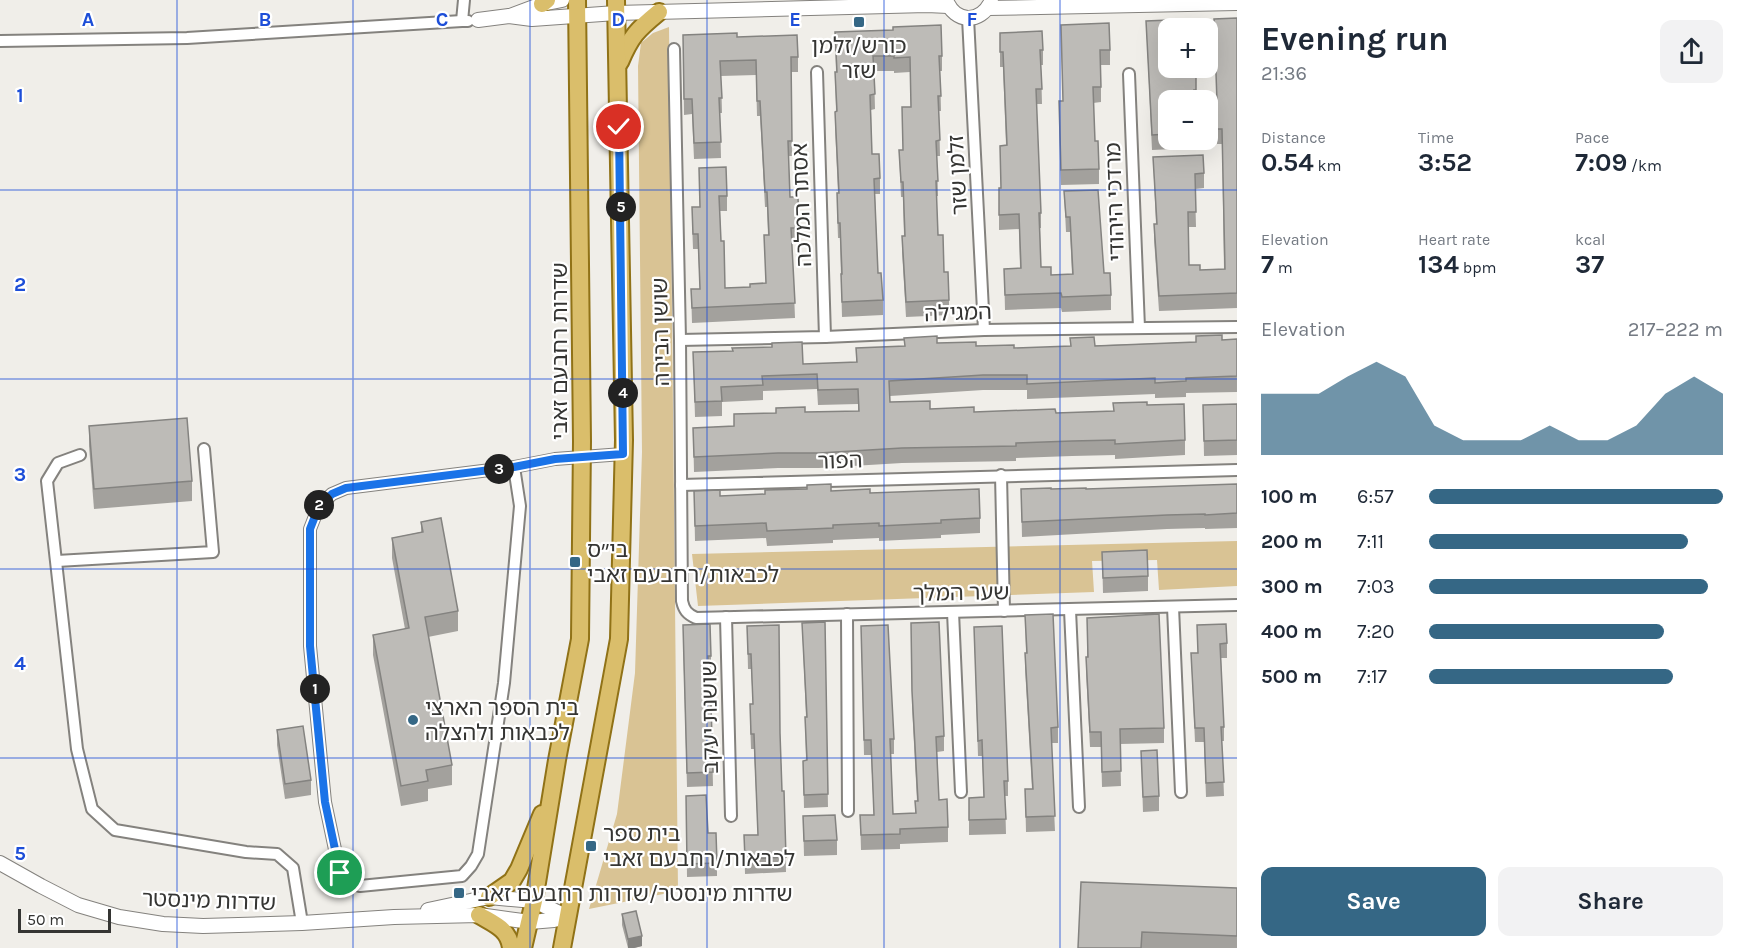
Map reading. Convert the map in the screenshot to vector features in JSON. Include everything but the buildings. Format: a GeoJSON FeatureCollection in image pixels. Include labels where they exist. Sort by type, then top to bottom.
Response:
{"type":"FeatureCollection","features":[{"type":"Feature","properties":{"kind":"main road"},"geometry":{"type":"LineString","coordinates":[[562,948],[619,639],[623,454],[616,7]]}},
{"type":"Feature","properties":{"kind":"main road","name":"שדרות רחבעם זאבי"},"geometry":{"type":"LineString","coordinates":[[523,948],[534,901],[580,639],[582,458],[578,8]]}},
{"type":"Feature","properties":{"kind":"main road"},"geometry":{"type":"LineString","coordinates":[[617,68],[629,41],[659,12]]}},
{"type":"Feature","properties":{"kind":"main road"},"geometry":{"type":"LineString","coordinates":[[489,897],[512,881],[554,786]]}},
{"type":"Feature","properties":{"kind":"main road"},"geometry":{"type":"LineString","coordinates":[[479,915],[506,931],[512,948]]}},
{"type":"Feature","properties":{"kind":"street"},"geometry":{"type":"LineString","coordinates":[[462,21],[464,0]]}},
{"type":"Feature","properties":{"kind":"street"},"geometry":{"type":"LineString","coordinates":[[0,41],[187,38],[478,20],[509,16],[544,2],[562,0]]}},
{"type":"Feature","properties":{"kind":"street"},"geometry":{"type":"LineString","coordinates":[[509,16],[532,19],[578,8],[616,7],[659,12],[947,3],[957,15],[968,18],[979,16],[990,4],[1237,3]]}},
{"type":"Feature","properties":{"kind":"street","name":"זלמן שזר"},"geometry":{"type":"LineString","coordinates":[[968,18],[984,330]]}},
{"type":"Feature","properties":{"kind":"street","name":"שושן הבירה"},"geometry":{"type":"LineString","coordinates":[[674,49],[682,601],[687,614]]}},
{"type":"Feature","properties":{"kind":"street","name":"אסתר המלכה"},"geometry":{"type":"LineString","coordinates":[[817,72],[825,337]]}},
{"type":"Feature","properties":{"kind":"street","name":"מרדכי היהודי"},"geometry":{"type":"LineString","coordinates":[[1129,74],[1139,328]]}},
{"type":"Feature","properties":{"kind":"street","name":"המגילה"},"geometry":{"type":"LineString","coordinates":[[680,340],[984,330],[1237,327]]}},
{"type":"Feature","properties":{"kind":"street"},"geometry":{"type":"LineString","coordinates":[[57,561],[213,552],[204,449]]}},
{"type":"Feature","properties":{"kind":"street"},"geometry":{"type":"LineString","coordinates":[[514,467],[520,506],[504,683],[478,854],[471,867],[462,876],[360,886],[350,883],[340,873],[325,802],[310,646],[310,529],[319,506],[332,494],[346,488],[514,467],[555,459],[623,454]]}},
{"type":"Feature","properties":{"kind":"street"},"geometry":{"type":"LineString","coordinates":[[80,455],[58,463],[47,480],[77,749],[92,809],[115,830],[246,852],[277,854],[293,868],[302,923]]}},
{"type":"Feature","properties":{"kind":"street","name":"הפור"},"geometry":{"type":"LineString","coordinates":[[681,484],[1237,470]]}},
{"type":"Feature","properties":{"kind":"street"},"geometry":{"type":"LineString","coordinates":[[1001,475],[1004,611]]}},
{"type":"Feature","properties":{"kind":"street","name":"שער המלך"},"geometry":{"type":"LineString","coordinates":[[687,614],[696,618],[1237,605]]}},
{"type":"Feature","properties":{"kind":"street"},"geometry":{"type":"LineString","coordinates":[[1173,607],[1181,792]]}},
{"type":"Feature","properties":{"kind":"street"},"geometry":{"type":"LineString","coordinates":[[1070,610],[1079,807]]}},
{"type":"Feature","properties":{"kind":"street"},"geometry":{"type":"LineString","coordinates":[[953,612],[961,792]]}},
{"type":"Feature","properties":{"kind":"street"},"geometry":{"type":"LineString","coordinates":[[847,614],[848,811]]}},
{"type":"Feature","properties":{"kind":"street","name":"שושנת יעקב"},"geometry":{"type":"LineString","coordinates":[[726,617],[731,816]]}},
{"type":"Feature","properties":{"kind":"street","name":"שדרות מינסטר"},"geometry":{"type":"LineString","coordinates":[[0,863],[78,905],[119,917],[163,924],[203,926],[479,915],[530,922],[568,917]]}},
{"type":"Feature","properties":{"kind":"street","name":"שדרות מינסטר"},"geometry":{"type":"LineString","coordinates":[[394,917],[489,897],[534,901],[568,917]]}},
{"type":"Feature","properties":{"kind":"shaded area"},"geometry":{"type":"Polygon","coordinates":[[[669,27],[678,891],[589,909],[617,814],[635,673],[642,452],[638,66],[641,43],[653,33],[669,27]]]}},
{"type":"Feature","properties":{"kind":"shaded area"},"geometry":{"type":"Polygon","coordinates":[[[1237,541],[1237,586],[1159,590],[1157,560],[1092,561],[1094,592],[698,606],[692,554],[1237,541]]]}},
{"type":"Feature","properties":{"kind":"place","name":"כורש/זלמן שזר"},"geometry":{"type":"Point","coordinates":[859,22]}},
{"type":"Feature","properties":{"kind":"place","name":"בי״ס לכבאות/רחבעם זאבי"},"geometry":{"type":"Point","coordinates":[575,562]}},
{"type":"Feature","properties":{"kind":"place","name":"בית הספר הארצי לכבאות ולהצלה"},"geometry":{"type":"Point","coordinates":[413,720]}},
{"type":"Feature","properties":{"kind":"place","name":"בית ספר לכבאות/רחבעם זאבי"},"geometry":{"type":"Point","coordinates":[591,846]}},
{"type":"Feature","properties":{"kind":"place","name":"שדרות מינסטר/שדרות רחבעם זאבי"},"geometry":{"type":"Point","coordinates":[459,893]}},
{"type":"Feature","properties":{"kind":"route"},"geometry":{"type":"LineString","coordinates":[[340,873],[325,802],[310,646],[310,529],[319,506],[332,494],[346,488],[514,467],[555,459],[623,454],[619,127]]}}]}
